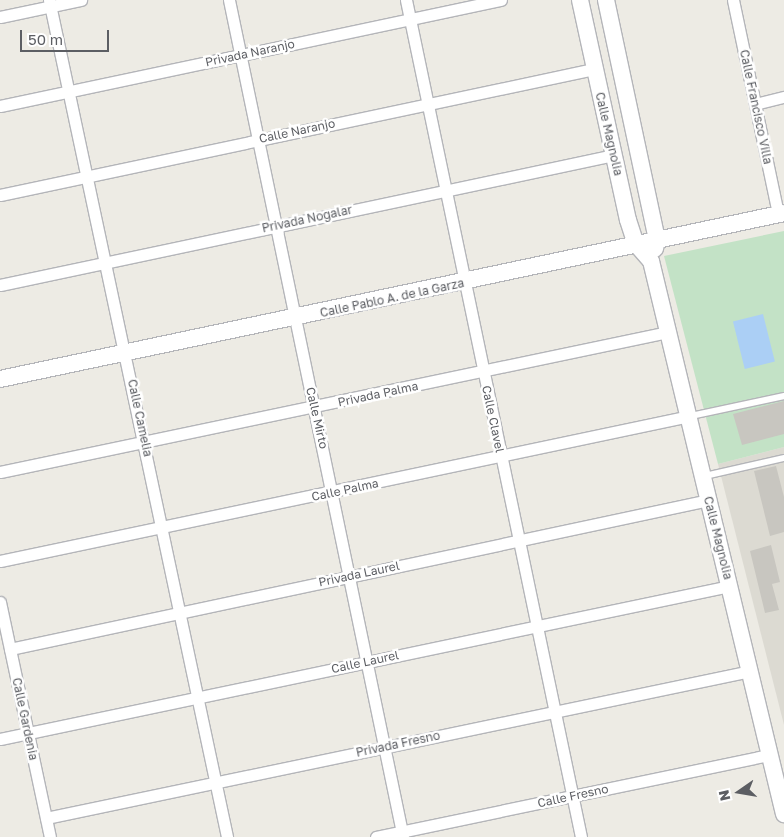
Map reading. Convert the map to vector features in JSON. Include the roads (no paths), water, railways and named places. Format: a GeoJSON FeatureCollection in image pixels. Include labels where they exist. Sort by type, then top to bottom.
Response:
{"type":"FeatureCollection","features":[{"type":"Feature","properties":{"kind":"street"},"geometry":{"type":"LineString","coordinates":[[0,17],[50,3],[81,0]]}},
{"type":"Feature","properties":{"kind":"street","name":"Calle Mirto"},"geometry":{"type":"LineString","coordinates":[[229,0],[275,226],[334,492],[403,834]]}},
{"type":"Feature","properties":{"kind":"street","name":"Calle Clavel"},"geometry":{"type":"LineString","coordinates":[[406,0],[581,837]]}},
{"type":"Feature","properties":{"kind":"street","name":"Privada Naranjo"},"geometry":{"type":"LineString","coordinates":[[0,106],[501,0]]}},
{"type":"Feature","properties":{"kind":"street","name":"Calle Magnolia"},"geometry":{"type":"LineString","coordinates":[[580,0],[594,69],[636,244],[651,262],[783,806]]}},
{"type":"Feature","properties":{"kind":"street","name":"Calle Magnolia"},"geometry":{"type":"LineString","coordinates":[[606,0],[657,240],[651,262]]}},
{"type":"Feature","properties":{"kind":"street","name":"Calle Francisco Villa"},"geometry":{"type":"LineString","coordinates":[[733,0],[781,213]]}},
{"type":"Feature","properties":{"kind":"street","name":"Calle Camelia"},"geometry":{"type":"LineString","coordinates":[[50,3],[126,352],[227,837]]}},
{"type":"Feature","properties":{"kind":"street","name":"Calle Naranjo"},"geometry":{"type":"LineString","coordinates":[[0,195],[594,69]]}},
{"type":"Feature","properties":{"kind":"street"},"geometry":{"type":"LineString","coordinates":[[755,104],[784,97]]}},
{"type":"Feature","properties":{"kind":"street","name":"Privada Nogalar"},"geometry":{"type":"LineString","coordinates":[[0,284],[614,155]]}},
{"type":"Feature","properties":{"kind":"street","name":"Calle Pablo A. de la Garza"},"geometry":{"type":"LineString","coordinates":[[0,378],[466,282],[781,213]]}},
{"type":"Feature","properties":{"kind":"street","name":"Privada Palma"},"geometry":{"type":"LineString","coordinates":[[0,472],[668,332]]}},
{"type":"Feature","properties":{"kind":"street","name":"Calle Palma"},"geometry":{"type":"LineString","coordinates":[[0,561],[501,458],[688,416]]}},
{"type":"Feature","properties":{"kind":"street","name":"Privada Laurel"},"geometry":{"type":"LineString","coordinates":[[10,649],[709,500]]}},
{"type":"Feature","properties":{"kind":"street","name":"Calle Laurel"},"geometry":{"type":"LineString","coordinates":[[0,739],[729,586]]}},
{"type":"Feature","properties":{"kind":"street","name":"Calle Gardenia"},"geometry":{"type":"LineString","coordinates":[[0,602],[50,837]]}},
{"type":"Feature","properties":{"kind":"street","name":"Privada Fresno"},"geometry":{"type":"LineString","coordinates":[[46,818],[750,671]]}},
{"type":"Feature","properties":{"kind":"street","name":"Calle Fresno"},"geometry":{"type":"LineString","coordinates":[[376,837],[403,834],[572,796],[770,756]]}},
{"type":"Feature","properties":{"kind":"lane"},"geometry":{"type":"LineString","coordinates":[[688,416],[784,396]]}},
{"type":"Feature","properties":{"kind":"lane"},"geometry":{"type":"LineString","coordinates":[[703,477],[784,458]]}},
{"type":"Feature","properties":{"kind":"water"},"geometry":{"type":"Polygon","coordinates":[[[763,314],[775,362],[745,369],[733,321],[763,314]]]}}]}
